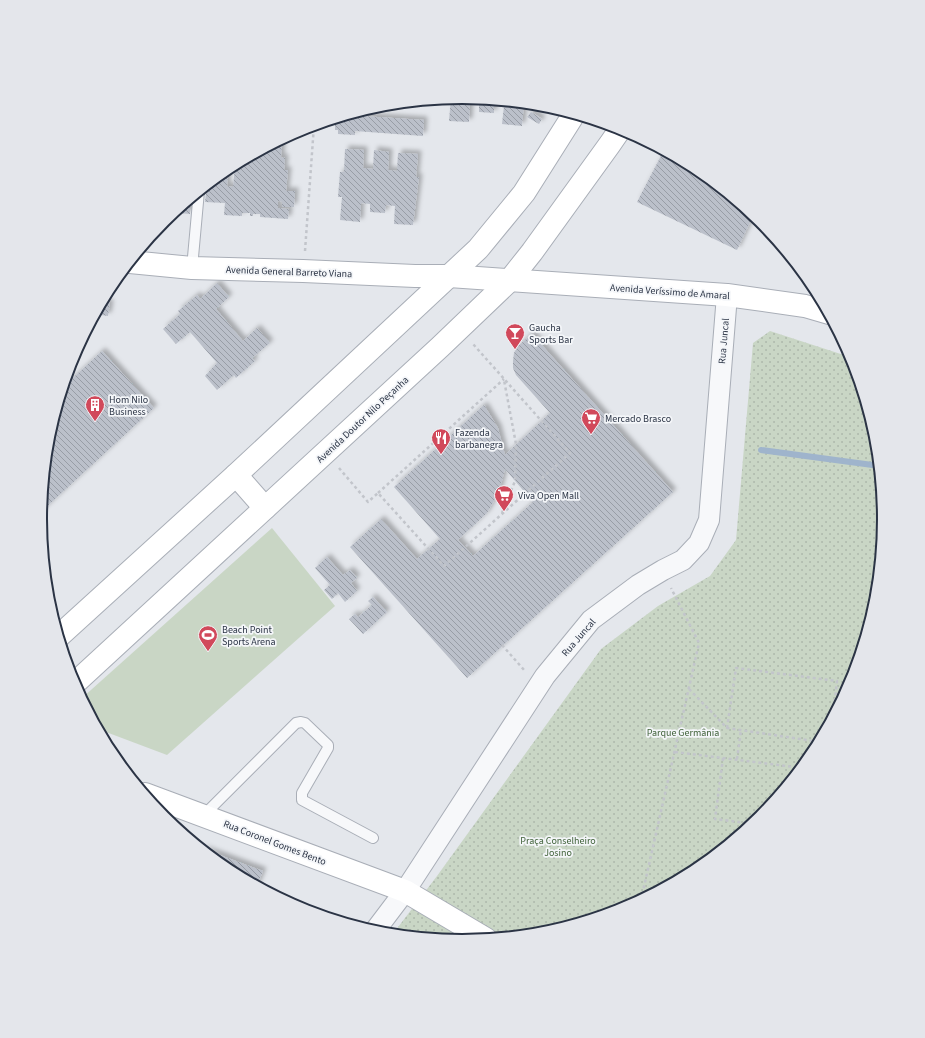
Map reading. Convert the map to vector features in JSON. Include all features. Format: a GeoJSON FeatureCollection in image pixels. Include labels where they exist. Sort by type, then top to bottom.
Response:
{"type":"FeatureCollection","features":[{"type":"Feature","properties":{"kind":"main road"},"geometry":{"type":"LineString","coordinates":[[63,633],[236,475],[478,249],[524,193],[571,118]]}},
{"type":"Feature","properties":{"kind":"main road","name":"Avenida Doutor Nilo Peçanha"},"geometry":{"type":"LineString","coordinates":[[79,679],[460,329],[509,280],[532,252],[617,133]]}},
{"type":"Feature","properties":{"kind":"main road","name":"Avenida General Barreto Viana"},"geometry":{"type":"LineString","coordinates":[[136,263],[192,268],[449,276],[509,280]]}},
{"type":"Feature","properties":{"kind":"main road","name":"Avenida Veríssimo de Amaral"},"geometry":{"type":"LineString","coordinates":[[509,280],[727,295],[805,306],[822,311]]}},
{"type":"Feature","properties":{"kind":"main road"},"geometry":{"type":"LineString","coordinates":[[236,475],[265,508]]}},
{"type":"Feature","properties":{"kind":"main road","name":"Rua Coronel Gomes Bento"},"geometry":{"type":"LineString","coordinates":[[154,798],[405,891],[478,934]]}},
{"type":"Feature","properties":{"kind":"street","name":"Rua Juncal"},"geometry":{"type":"LineString","coordinates":[[378,926],[405,891],[545,676],[591,620],[638,585],[683,560],[699,543],[709,520],[727,295]]}},
{"type":"Feature","properties":{"kind":"lane"},"geometry":{"type":"LineString","coordinates":[[192,268],[198,199]]}},
{"type":"Feature","properties":{"kind":"lane"},"geometry":{"type":"LineString","coordinates":[[203,816],[296,724],[300,722],[305,723],[328,745],[328,748],[302,793],[302,800],[373,838]]}},
{"type":"Feature","properties":{"kind":"path"},"geometry":{"type":"LineString","coordinates":[[304,271],[314,131]]}},
{"type":"Feature","properties":{"kind":"path"},"geometry":{"type":"LineString","coordinates":[[378,492],[444,566],[570,453],[460,329]]}},
{"type":"Feature","properties":{"kind":"path"},"geometry":{"type":"LineString","coordinates":[[325,453],[368,502],[504,379]]}},
{"type":"Feature","properties":{"kind":"path"},"geometry":{"type":"LineString","coordinates":[[502,515],[515,481],[516,444],[504,379]]}},
{"type":"Feature","properties":{"kind":"path"},"geometry":{"type":"LineString","coordinates":[[642,894],[699,643],[673,592]]}},
{"type":"Feature","properties":{"kind":"path"},"geometry":{"type":"LineString","coordinates":[[502,645],[539,686]]}},
{"type":"Feature","properties":{"kind":"path"},"geometry":{"type":"LineString","coordinates":[[727,728],[736,668],[837,681],[835,704]]}},
{"type":"Feature","properties":{"kind":"path"},"geometry":{"type":"LineString","coordinates":[[689,689],[727,728],[814,741]]}},
{"type":"Feature","properties":{"kind":"path"},"geometry":{"type":"LineString","coordinates":[[736,759],[741,730]]}},
{"type":"Feature","properties":{"kind":"path"},"geometry":{"type":"LineString","coordinates":[[675,752],[796,767]]}},
{"type":"Feature","properties":{"kind":"path"},"geometry":{"type":"LineString","coordinates":[[723,758],[715,819],[745,823]]}},
{"type":"Feature","properties":{"kind":"green space","name":"Parque Germânia"},"geometry":{"type":"Polygon","coordinates":[[[770,331],[844,355],[856,385],[870,438],[877,492],[878,519],[877,546],[870,600],[856,653],[835,703],[822,727],[792,772],[756,813],[715,849],[670,879],[646,892],[622,903],[596,912],[544,927],[490,934],[435,934],[396,929],[437,876],[601,649],[658,606],[710,576],[736,540],[753,343],[770,331]]]}},
{"type":"Feature","properties":{"kind":"green space","name":"Beach Point Sports Arena"},"geometry":{"type":"Polygon","coordinates":[[[272,528],[335,606],[167,755],[106,732],[86,694],[272,528]]]}},
{"type":"Feature","properties":{"kind":"building"},"geometry":{"type":"Polygon","coordinates":[[[450,104],[470,104],[469,122],[449,121],[450,104]]]}},
{"type":"Feature","properties":{"kind":"building"},"geometry":{"type":"Polygon","coordinates":[[[470,104],[490,104],[524,108],[522,126],[502,124],[504,106],[494,106],[494,113],[479,112],[479,105],[470,104]]]}},
{"type":"Feature","properties":{"kind":"building"},"geometry":{"type":"Polygon","coordinates":[[[531,112],[542,119],[539,124],[527,117],[531,112]]]}},
{"type":"Feature","properties":{"kind":"building"},"geometry":{"type":"Polygon","coordinates":[[[362,116],[424,120],[423,136],[355,131],[355,135],[338,134],[338,130],[335,130],[335,124],[362,116]]]}},
{"type":"Feature","properties":{"kind":"building"},"geometry":{"type":"Polygon","coordinates":[[[282,145],[281,157],[285,158],[284,170],[288,170],[286,191],[295,191],[294,207],[282,207],[282,202],[278,201],[278,208],[289,209],[288,219],[260,217],[260,214],[253,214],[253,216],[250,216],[250,213],[242,213],[242,216],[224,215],[225,203],[205,202],[206,192],[227,177],[227,186],[233,187],[234,172],[282,145]]]}},
{"type":"Feature","properties":{"kind":"building"},"geometry":{"type":"Polygon","coordinates":[[[345,149],[364,150],[363,168],[373,169],[374,150],[389,152],[388,170],[397,171],[398,153],[418,154],[416,177],[419,177],[413,225],[394,224],[395,206],[386,205],[385,213],[370,212],[370,204],[361,203],[360,222],[340,220],[342,197],[338,197],[340,172],[344,172],[345,149]]]}},
{"type":"Feature","properties":{"kind":"building"},"geometry":{"type":"Polygon","coordinates":[[[662,154],[715,189],[751,220],[737,250],[637,202],[662,154]]]}},
{"type":"Feature","properties":{"kind":"building"},"geometry":{"type":"Polygon","coordinates":[[[190,206],[190,214],[182,213],[190,206]]]}},
{"type":"Feature","properties":{"kind":"building"},"geometry":{"type":"Polygon","coordinates":[[[217,283],[229,297],[216,309],[243,341],[257,328],[270,343],[252,358],[255,361],[236,378],[234,375],[217,390],[205,376],[217,363],[190,332],[176,344],[163,329],[180,314],[178,311],[197,295],[200,299],[217,283]]]}},
{"type":"Feature","properties":{"kind":"building"},"geometry":{"type":"Polygon","coordinates":[[[108,303],[110,303],[108,316],[101,315],[108,303]]]}},
{"type":"Feature","properties":{"kind":"building","name":"Viva Open Mall"},"geometry":{"type":"Polygon","coordinates":[[[532,334],[673,492],[467,678],[350,547],[381,519],[417,559],[440,539],[394,487],[484,405],[498,428],[505,455],[550,413],[516,375],[513,368],[513,361],[514,353],[518,346],[532,334]],[[505,469],[499,492],[487,513],[458,540],[473,556],[533,502],[505,469]]]}},
{"type":"Feature","properties":{"kind":"building","name":"Hom Nilo Business"},"geometry":{"type":"Polygon","coordinates":[[[102,351],[154,408],[47,506],[55,438],[61,411],[71,379],[102,351]]]}},
{"type":"Feature","properties":{"kind":"building"},"geometry":{"type":"Polygon","coordinates":[[[327,557],[343,575],[350,570],[357,578],[351,583],[357,591],[345,602],[338,593],[332,599],[324,590],[330,585],[315,568],[327,557]]]}},
{"type":"Feature","properties":{"kind":"building"},"geometry":{"type":"Polygon","coordinates":[[[373,597],[387,612],[363,634],[349,619],[355,614],[358,617],[372,605],[368,601],[373,597]]]}},
{"type":"Feature","properties":{"kind":"building"},"geometry":{"type":"Polygon","coordinates":[[[218,854],[263,871],[259,881],[218,854]]]}},
{"type":"Feature","properties":{"kind":"waterway"},"geometry":{"type":"LineString","coordinates":[[761,450],[874,465]]}},
{"type":"Feature","properties":{"kind":"place","name":"Gaucha Sports Bar"},"geometry":{"type":"Point","coordinates":[515,350]}},
{"type":"Feature","properties":{"kind":"place","name":"Hom Nilo Business"},"geometry":{"type":"Point","coordinates":[95,422]}},
{"type":"Feature","properties":{"kind":"place","name":"Mercado Brasco"},"geometry":{"type":"Point","coordinates":[591,435]}},
{"type":"Feature","properties":{"kind":"place","name":"Fazenda barbanegra"},"geometry":{"type":"Point","coordinates":[441,455]}},
{"type":"Feature","properties":{"kind":"place","name":"Viva Open Mall"},"geometry":{"type":"Point","coordinates":[504,512]}},
{"type":"Feature","properties":{"kind":"place","name":"Beach Point Sports Arena"},"geometry":{"type":"Point","coordinates":[208,652]}},
{"type":"Feature","properties":{"kind":"park label","name":"Praça Conselheiro Josino"},"geometry":{"type":"Point","coordinates":[558,846]}}]}
